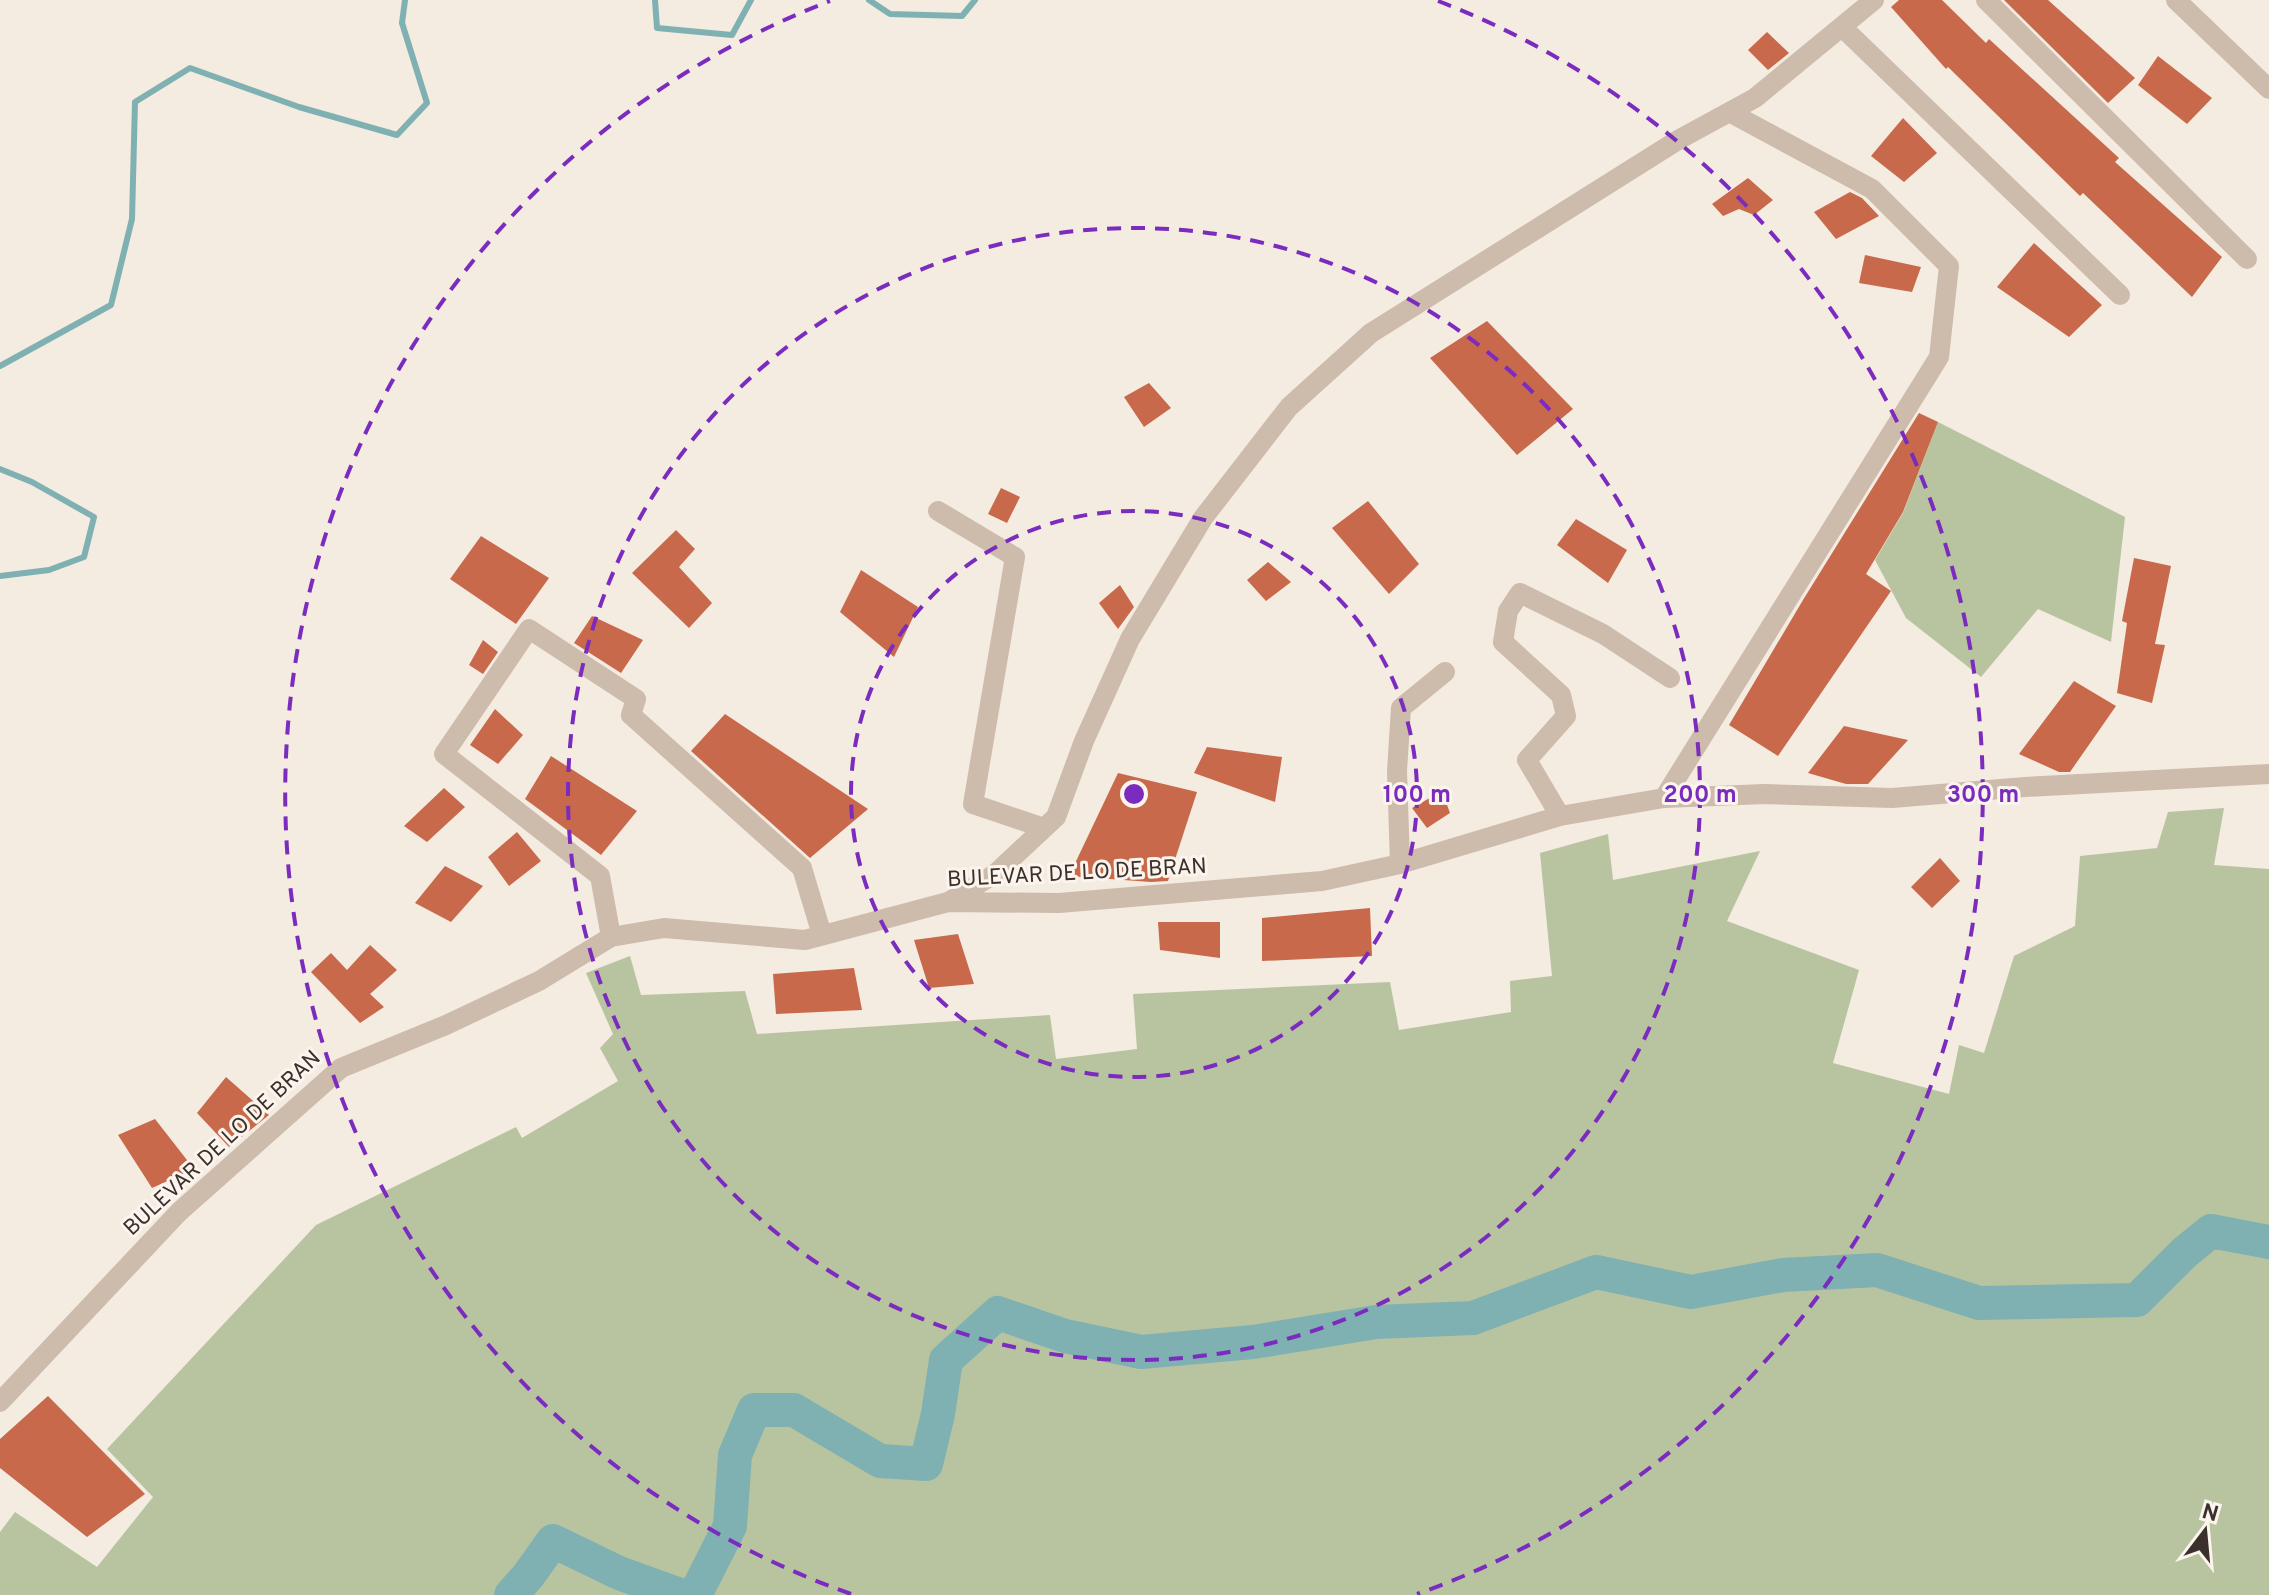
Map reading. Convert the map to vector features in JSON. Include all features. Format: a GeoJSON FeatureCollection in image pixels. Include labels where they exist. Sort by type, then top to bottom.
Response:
{"type":"FeatureCollection","features":[{"type":"Feature","properties":{"kind":"street"},"geometry":{"type":"LineString","coordinates":[[948,902],[995,874],[1056,817],[1084,741],[1130,639],[1203,518],[1289,407],[1371,333],[1678,140],[1755,98],[1874,0]]}},
{"type":"Feature","properties":{"kind":"street"},"geometry":{"type":"LineString","coordinates":[[1986,0],[2247,259]]}},
{"type":"Feature","properties":{"kind":"street"},"geometry":{"type":"LineString","coordinates":[[2176,0],[2269,89]]}},
{"type":"Feature","properties":{"kind":"street"},"geometry":{"type":"LineString","coordinates":[[1842,27],[2120,295]]}},
{"type":"Feature","properties":{"kind":"street"},"geometry":{"type":"LineString","coordinates":[[1664,798],[1939,357],[1949,266],[1872,189],[1729,112]]}},
{"type":"Feature","properties":{"kind":"street"},"geometry":{"type":"LineString","coordinates":[[938,511],[1015,557],[973,804],[1044,828]]}},
{"type":"Feature","properties":{"kind":"street"},"geometry":{"type":"LineString","coordinates":[[1560,816],[1527,760],[1566,716],[1561,695],[1503,642],[1508,611],[1520,593],[1603,634],[1670,678]]}},
{"type":"Feature","properties":{"kind":"street"},"geometry":{"type":"LineString","coordinates":[[611,937],[600,876],[444,754],[529,629],[636,699],[631,715],[802,868],[822,935]]}},
{"type":"Feature","properties":{"kind":"street"},"geometry":{"type":"LineString","coordinates":[[1400,864],[1397,771],[1401,708],[1445,672]]}},
{"type":"Feature","properties":{"kind":"street","name":"BULEVAR DE LO DE BRAN"},"geometry":{"type":"LineString","coordinates":[[0,1402],[179,1212],[341,1068],[446,1025],[539,981],[611,937],[664,928],[805,940],[948,902],[1059,903],[1322,881],[1400,864],[1560,816],[1664,798],[1765,794],[1892,798],[2025,787],[2269,774]]}},
{"type":"Feature","properties":{"kind":"green space"},"geometry":{"type":"Polygon","coordinates":[[[1938,422],[2125,517],[2111,642],[2038,609],[1981,677],[1906,618],[1875,560],[1903,513],[1938,422]]]}},
{"type":"Feature","properties":{"kind":"green space"},"geometry":{"type":"Polygon","coordinates":[[[2224,808],[2214,865],[2269,869],[2269,1595],[0,1595],[0,1532],[15,1512],[97,1567],[153,1497],[107,1449],[316,1225],[516,1127],[522,1138],[618,1081],[600,1048],[613,1034],[586,973],[630,956],[641,995],[745,991],[757,1034],[1050,1015],[1056,1059],[1137,1049],[1133,994],[1390,982],[1399,1030],[1511,1012],[1510,981],[1552,976],[1540,853],[1608,834],[1613,880],[1760,851],[1727,921],[1859,970],[1833,1063],[1949,1094],[1959,1045],[1984,1053],[2014,956],[2075,926],[2080,856],[2157,848],[2168,812],[2224,808]]]}},
{"type":"Feature","properties":{"kind":"building"},"geometry":{"type":"Polygon","coordinates":[[[1899,0],[1942,0],[1986,43],[1989,39],[2119,158],[2115,162],[2222,257],[2192,297],[2083,193],[2080,196],[1948,67],[1946,69],[1891,7],[1899,0]]]}},
{"type":"Feature","properties":{"kind":"building"},"geometry":{"type":"Polygon","coordinates":[[[2004,0],[2048,0],[2135,78],[2108,103],[2004,0]]]}},
{"type":"Feature","properties":{"kind":"building"},"geometry":{"type":"Polygon","coordinates":[[[1767,32],[1789,53],[1768,70],[1748,50],[1767,32]]]}},
{"type":"Feature","properties":{"kind":"building"},"geometry":{"type":"Polygon","coordinates":[[[2158,56],[2212,98],[2187,124],[2138,85],[2158,56]]]}},
{"type":"Feature","properties":{"kind":"building"},"geometry":{"type":"Polygon","coordinates":[[[1903,118],[1937,153],[1904,182],[1871,156],[1903,118]]]}},
{"type":"Feature","properties":{"kind":"building"},"geometry":{"type":"Polygon","coordinates":[[[1748,178],[1773,200],[1754,215],[1739,209],[1723,216],[1712,204],[1748,178]]]}},
{"type":"Feature","properties":{"kind":"building"},"geometry":{"type":"Polygon","coordinates":[[[1850,192],[1862,198],[1879,216],[1836,239],[1814,212],[1850,192]]]}},
{"type":"Feature","properties":{"kind":"building"},"geometry":{"type":"Polygon","coordinates":[[[2034,243],[2102,305],[2069,337],[1997,287],[2034,243]]]}},
{"type":"Feature","properties":{"kind":"building"},"geometry":{"type":"Polygon","coordinates":[[[1865,255],[1921,267],[1912,292],[1859,283],[1865,255]]]}},
{"type":"Feature","properties":{"kind":"building"},"geometry":{"type":"Polygon","coordinates":[[[1487,321],[1573,409],[1517,455],[1430,358],[1487,321]]]}},
{"type":"Feature","properties":{"kind":"building"},"geometry":{"type":"Polygon","coordinates":[[[1149,383],[1171,408],[1144,427],[1124,397],[1149,383]]]}},
{"type":"Feature","properties":{"kind":"building"},"geometry":{"type":"Polygon","coordinates":[[[1919,413],[1938,422],[1903,512],[1866,574],[1891,591],[1778,756],[1729,725],[1919,413]]]}},
{"type":"Feature","properties":{"kind":"building"},"geometry":{"type":"Polygon","coordinates":[[[1001,488],[1020,497],[1007,523],[988,514],[1001,488]]]}},
{"type":"Feature","properties":{"kind":"building"},"geometry":{"type":"Polygon","coordinates":[[[1368,501],[1419,564],[1389,594],[1332,528],[1368,501]]]}},
{"type":"Feature","properties":{"kind":"building"},"geometry":{"type":"Polygon","coordinates":[[[1576,519],[1627,550],[1608,583],[1557,545],[1576,519]]]}},
{"type":"Feature","properties":{"kind":"building"},"geometry":{"type":"Polygon","coordinates":[[[676,530],[695,549],[679,567],[712,603],[689,628],[632,573],[676,530]]]}},
{"type":"Feature","properties":{"kind":"building"},"geometry":{"type":"Polygon","coordinates":[[[481,536],[549,578],[516,624],[450,579],[481,536]]]}},
{"type":"Feature","properties":{"kind":"building"},"geometry":{"type":"Polygon","coordinates":[[[2134,558],[2171,566],[2155,644],[2165,645],[2152,703],[2117,693],[2127,623],[2122,621],[2134,558]]]}},
{"type":"Feature","properties":{"kind":"building"},"geometry":{"type":"Polygon","coordinates":[[[1268,562],[1291,582],[1266,601],[1247,580],[1268,562]]]}},
{"type":"Feature","properties":{"kind":"building"},"geometry":{"type":"Polygon","coordinates":[[[861,570],[918,607],[894,657],[840,612],[861,570]]]}},
{"type":"Feature","properties":{"kind":"building"},"geometry":{"type":"Polygon","coordinates":[[[1120,585],[1134,607],[1118,629],[1099,603],[1120,585]]]}},
{"type":"Feature","properties":{"kind":"building"},"geometry":{"type":"Polygon","coordinates":[[[592,616],[643,640],[621,673],[574,643],[592,616]]]}},
{"type":"Feature","properties":{"kind":"building"},"geometry":{"type":"Polygon","coordinates":[[[483,640],[498,652],[483,674],[469,665],[483,640]]]}},
{"type":"Feature","properties":{"kind":"building"},"geometry":{"type":"Polygon","coordinates":[[[2074,681],[2116,706],[2070,772],[2059,772],[2019,754],[2074,681]]]}},
{"type":"Feature","properties":{"kind":"building"},"geometry":{"type":"Polygon","coordinates":[[[495,709],[523,735],[498,764],[470,745],[495,709]]]}},
{"type":"Feature","properties":{"kind":"building"},"geometry":{"type":"Polygon","coordinates":[[[725,714],[868,809],[810,858],[691,751],[725,714]]]}},
{"type":"Feature","properties":{"kind":"building"},"geometry":{"type":"Polygon","coordinates":[[[1844,726],[1908,740],[1868,784],[1846,784],[1808,773],[1844,726]]]}},
{"type":"Feature","properties":{"kind":"building"},"geometry":{"type":"Polygon","coordinates":[[[1207,747],[1282,757],[1275,802],[1194,773],[1207,747]]]}},
{"type":"Feature","properties":{"kind":"building"},"geometry":{"type":"Polygon","coordinates":[[[551,756],[637,811],[601,855],[525,799],[551,756]]]}},
{"type":"Feature","properties":{"kind":"building"},"geometry":{"type":"Polygon","coordinates":[[[1118,773],[1197,792],[1168,881],[1069,876],[1118,773]]]}},
{"type":"Feature","properties":{"kind":"building"},"geometry":{"type":"Polygon","coordinates":[[[444,788],[465,807],[427,842],[404,826],[444,788]]]}},
{"type":"Feature","properties":{"kind":"building"},"geometry":{"type":"Polygon","coordinates":[[[1442,791],[1450,813],[1427,828],[1412,808],[1442,791]]]}},
{"type":"Feature","properties":{"kind":"building"},"geometry":{"type":"Polygon","coordinates":[[[517,832],[541,861],[509,886],[488,857],[517,832]]]}},
{"type":"Feature","properties":{"kind":"building"},"geometry":{"type":"Polygon","coordinates":[[[1940,858],[1960,881],[1932,908],[1911,887],[1940,858]]]}},
{"type":"Feature","properties":{"kind":"building"},"geometry":{"type":"Polygon","coordinates":[[[445,866],[483,886],[451,922],[415,903],[445,866]]]}},
{"type":"Feature","properties":{"kind":"building"},"geometry":{"type":"Polygon","coordinates":[[[1370,908],[1372,956],[1262,961],[1262,918],[1370,908]]]}},
{"type":"Feature","properties":{"kind":"building"},"geometry":{"type":"Polygon","coordinates":[[[1158,922],[1220,922],[1220,958],[1160,950],[1158,922]]]}},
{"type":"Feature","properties":{"kind":"building"},"geometry":{"type":"Polygon","coordinates":[[[958,934],[974,984],[929,988],[914,940],[958,934]]]}},
{"type":"Feature","properties":{"kind":"building"},"geometry":{"type":"Polygon","coordinates":[[[370,945],[397,970],[370,994],[384,1007],[360,1023],[311,972],[331,953],[347,970],[370,945]]]}},
{"type":"Feature","properties":{"kind":"building"},"geometry":{"type":"Polygon","coordinates":[[[854,968],[862,1010],[776,1014],[773,974],[854,968]]]}},
{"type":"Feature","properties":{"kind":"building"},"geometry":{"type":"Polygon","coordinates":[[[226,1077],[269,1115],[229,1147],[197,1113],[226,1077]]]}},
{"type":"Feature","properties":{"kind":"building"},"geometry":{"type":"Polygon","coordinates":[[[155,1119],[194,1169],[152,1188],[118,1135],[155,1119]]]}},
{"type":"Feature","properties":{"kind":"building"},"geometry":{"type":"Polygon","coordinates":[[[48,1396],[145,1494],[87,1537],[0,1468],[0,1439],[48,1396]]]}},
{"type":"Feature","properties":{"kind":"waterway"},"geometry":{"type":"LineString","coordinates":[[0,366],[111,305],[132,219],[135,102],[190,68],[299,107],[397,135],[427,103],[402,23],[405,0]]}},
{"type":"Feature","properties":{"kind":"waterway"},"geometry":{"type":"LineString","coordinates":[[655,0],[657,28],[732,35],[751,0]]}},
{"type":"Feature","properties":{"kind":"waterway"},"geometry":{"type":"LineString","coordinates":[[869,0],[890,14],[962,16],[975,0]]}},
{"type":"Feature","properties":{"kind":"waterway"},"geometry":{"type":"LineString","coordinates":[[0,469],[32,482],[94,517],[84,557],[49,570],[0,576]]}},
{"type":"Feature","properties":{"kind":"waterway"},"geometry":{"type":"LineString","coordinates":[[695,1595],[730,1526],[735,1455],[754,1410],[794,1410],[880,1461],[926,1464],[946,1360],[998,1313],[1065,1336],[1141,1352],[1253,1342],[1376,1322],[1473,1318],[1596,1272],[1691,1292],[1783,1275],[1877,1270],[1979,1303],[2137,1300],[2211,1231],[2269,1242]]}},
{"type":"Feature","properties":{"kind":"waterway"},"geometry":{"type":"LineString","coordinates":[[511,1595],[553,1541],[619,1573],[680,1595]]}}]}
